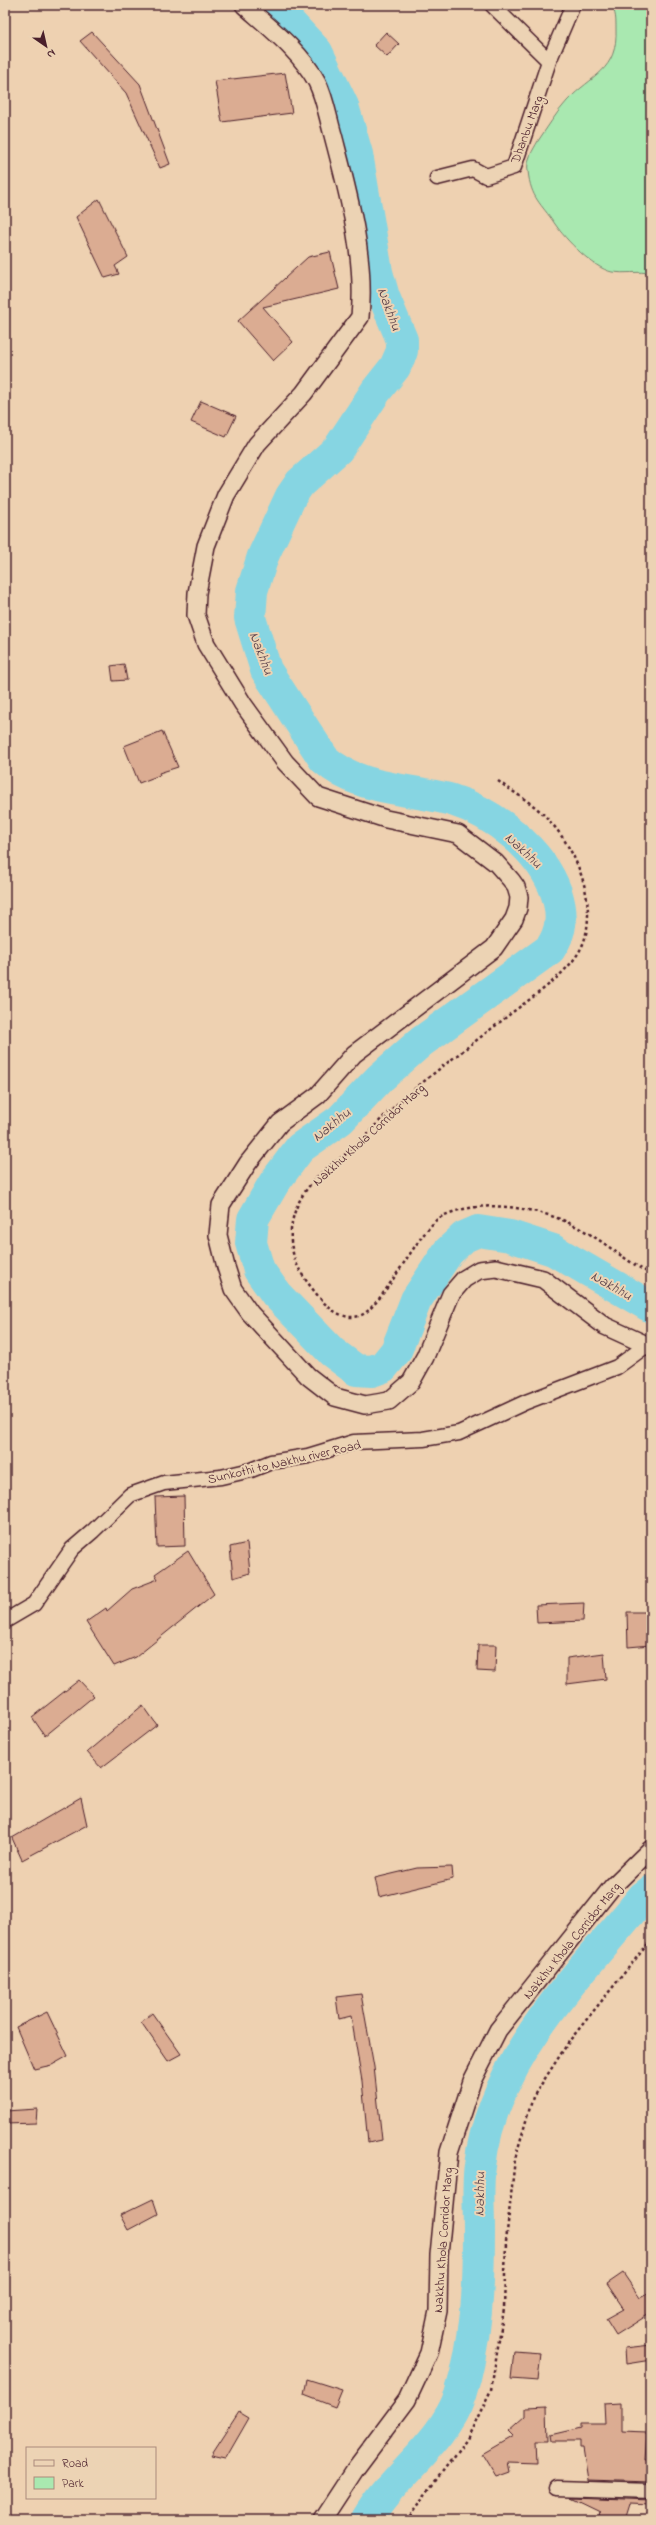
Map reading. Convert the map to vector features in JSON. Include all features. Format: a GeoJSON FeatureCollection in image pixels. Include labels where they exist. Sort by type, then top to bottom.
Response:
{"type":"FeatureCollection","features":[{"type":"Feature","properties":{"kind":"street"},"geometry":{"type":"LineString","coordinates":[[244,5],[292,49],[309,70],[320,88],[335,144],[357,242],[361,285],[361,311],[360,317],[304,392],[257,444],[226,495],[206,546],[200,573],[196,615],[206,644],[243,704],[285,762],[318,797],[386,819],[458,834],[496,863],[516,887],[519,897],[514,920],[494,948],[354,1054],[318,1095],[275,1129],[248,1163],[221,1205],[218,1235],[226,1267],[233,1289],[250,1313],[308,1376],[335,1397],[365,1405],[389,1402],[412,1382],[425,1357],[451,1294],[464,1279],[479,1270],[496,1268],[543,1279],[605,1326],[649,1346]]}},
{"type":"Feature","properties":{"kind":"street"},"geometry":{"type":"LineString","coordinates":[[492,5],[549,61]]}},
{"type":"Feature","properties":{"kind":"street","name":"Dhanbu Marg"},"geometry":{"type":"LineString","coordinates":[[437,178],[472,169],[486,176],[514,168],[549,61],[573,5]]}},
{"type":"Feature","properties":{"kind":"street","name":"Sunkothi to Nakhu river Road"},"geometry":{"type":"LineString","coordinates":[[5,1621],[34,1604],[72,1549],[93,1532],[130,1495],[164,1483],[221,1477],[251,1470],[271,1462],[308,1456],[354,1442],[423,1439],[459,1433],[526,1402],[617,1367],[649,1346]]}},
{"type":"Feature","properties":{"kind":"street","name":"Nakkhu Khola Corridor Marg"},"geometry":{"type":"LineString","coordinates":[[322,2520],[356,2468],[407,2400],[429,2353],[438,2311],[439,2255],[449,2152],[472,2081],[498,2030],[612,1887],[651,1849]]}},
{"type":"Feature","properties":{"kind":"street"},"geometry":{"type":"LineString","coordinates":[[556,2488],[651,2491]]}},
{"type":"Feature","properties":{"kind":"path","name":"Nakkhu Khola Corridor Marg"},"geometry":{"type":"LineString","coordinates":[[498,781],[544,815],[560,833],[584,883],[588,904],[585,939],[577,956],[553,981],[393,1108],[355,1147],[315,1179],[298,1206],[290,1226],[291,1252],[302,1275],[317,1295],[334,1311],[351,1318],[363,1314],[374,1304],[409,1252],[437,1219],[465,1208],[508,1207],[546,1214],[577,1226],[651,1274]]}},
{"type":"Feature","properties":{"kind":"path"},"geometry":{"type":"LineString","coordinates":[[406,2520],[467,2439],[491,2390],[504,2309],[506,2241],[515,2159],[533,2097],[570,2040],[651,1940]]}},
{"type":"Feature","properties":{"kind":"green space"},"geometry":{"type":"Polygon","coordinates":[[[611,5],[651,5],[651,273],[612,272],[596,265],[588,259],[565,237],[537,200],[529,180],[528,163],[538,141],[567,101],[602,71],[613,54],[616,22],[615,13],[611,5]]]}},
{"type":"Feature","properties":{"kind":"building"},"geometry":{"type":"Polygon","coordinates":[[[92,32],[140,84],[170,164],[160,168],[126,93],[80,41],[92,32]]]}},
{"type":"Feature","properties":{"kind":"building"},"geometry":{"type":"Polygon","coordinates":[[[386,32],[399,44],[387,57],[374,45],[386,32]]]}},
{"type":"Feature","properties":{"kind":"building"},"geometry":{"type":"Polygon","coordinates":[[[285,73],[292,113],[222,122],[215,81],[285,73]]]}},
{"type":"Feature","properties":{"kind":"building"},"geometry":{"type":"Polygon","coordinates":[[[99,199],[128,257],[115,266],[119,274],[105,278],[76,217],[99,199]]]}},
{"type":"Feature","properties":{"kind":"building"},"geometry":{"type":"Polygon","coordinates":[[[330,252],[339,289],[263,307],[293,342],[273,361],[238,321],[308,257],[330,252]]]}},
{"type":"Feature","properties":{"kind":"building"},"geometry":{"type":"Polygon","coordinates":[[[201,401],[236,416],[226,437],[191,422],[201,401]]]}},
{"type":"Feature","properties":{"kind":"building"},"geometry":{"type":"Polygon","coordinates":[[[124,664],[127,680],[113,681],[111,666],[124,664]]]}},
{"type":"Feature","properties":{"kind":"building"},"geometry":{"type":"Polygon","coordinates":[[[162,731],[178,767],[159,773],[160,775],[139,783],[124,746],[162,731]]]}},
{"type":"Feature","properties":{"kind":"building"},"geometry":{"type":"Polygon","coordinates":[[[184,1496],[185,1546],[157,1547],[155,1497],[184,1496]]]}},
{"type":"Feature","properties":{"kind":"building"},"geometry":{"type":"Polygon","coordinates":[[[247,1543],[250,1573],[233,1578],[230,1547],[247,1543]]]}},
{"type":"Feature","properties":{"kind":"building"},"geometry":{"type":"Polygon","coordinates":[[[188,1551],[214,1594],[136,1657],[114,1666],[86,1622],[106,1608],[107,1611],[132,1589],[158,1579],[155,1574],[188,1551]]]}},
{"type":"Feature","properties":{"kind":"building"},"geometry":{"type":"Polygon","coordinates":[[[584,1603],[583,1621],[537,1623],[536,1605],[584,1603]]]}},
{"type":"Feature","properties":{"kind":"building"},"geometry":{"type":"Polygon","coordinates":[[[627,1612],[651,1612],[651,1645],[628,1647],[627,1612]]]}},
{"type":"Feature","properties":{"kind":"building"},"geometry":{"type":"Polygon","coordinates":[[[478,1645],[496,1645],[495,1672],[477,1671],[478,1645]]]}},
{"type":"Feature","properties":{"kind":"building"},"geometry":{"type":"Polygon","coordinates":[[[604,1653],[606,1679],[567,1684],[567,1658],[604,1653]]]}},
{"type":"Feature","properties":{"kind":"building"},"geometry":{"type":"Polygon","coordinates":[[[79,1680],[94,1696],[45,1736],[32,1717],[79,1680]]]}},
{"type":"Feature","properties":{"kind":"building"},"geometry":{"type":"Polygon","coordinates":[[[143,1705],[157,1725],[101,1768],[87,1752],[143,1705]]]}},
{"type":"Feature","properties":{"kind":"building"},"geometry":{"type":"Polygon","coordinates":[[[81,1798],[87,1825],[22,1860],[12,1838],[81,1798]]]}},
{"type":"Feature","properties":{"kind":"building"},"geometry":{"type":"Polygon","coordinates":[[[452,1867],[453,1879],[379,1897],[375,1878],[417,1868],[452,1867]]]}},
{"type":"Feature","properties":{"kind":"building"},"geometry":{"type":"Polygon","coordinates":[[[361,1994],[374,2067],[382,2140],[368,2143],[362,2081],[351,2016],[339,2019],[336,1997],[361,1994]]]}},
{"type":"Feature","properties":{"kind":"building"},"geometry":{"type":"Polygon","coordinates":[[[47,2012],[68,2056],[52,2065],[34,2069],[16,2027],[47,2012]]]}},
{"type":"Feature","properties":{"kind":"building"},"geometry":{"type":"Polygon","coordinates":[[[152,2013],[181,2054],[168,2061],[141,2022],[152,2013]]]}},
{"type":"Feature","properties":{"kind":"building"},"geometry":{"type":"Polygon","coordinates":[[[37,2109],[36,2123],[5,2124],[5,2111],[37,2109]]]}},
{"type":"Feature","properties":{"kind":"building"},"geometry":{"type":"Polygon","coordinates":[[[153,2199],[158,2214],[128,2230],[120,2215],[153,2199]]]}},
{"type":"Feature","properties":{"kind":"building"},"geometry":{"type":"Polygon","coordinates":[[[623,2273],[640,2298],[651,2292],[651,2313],[616,2335],[606,2319],[624,2309],[607,2284],[623,2273]]]}},
{"type":"Feature","properties":{"kind":"building"},"geometry":{"type":"Polygon","coordinates":[[[651,2345],[651,2360],[626,2364],[625,2348],[651,2345]]]}},
{"type":"Feature","properties":{"kind":"building"},"geometry":{"type":"Polygon","coordinates":[[[514,2351],[541,2353],[538,2381],[511,2379],[514,2351]]]}},
{"type":"Feature","properties":{"kind":"building"},"geometry":{"type":"Polygon","coordinates":[[[307,2379],[342,2390],[335,2407],[304,2395],[307,2379]]]}},
{"type":"Feature","properties":{"kind":"building"},"geometry":{"type":"Polygon","coordinates":[[[621,2403],[621,2431],[647,2432],[645,2459],[651,2458],[651,2482],[588,2480],[583,2448],[580,2448],[580,2441],[551,2441],[550,2435],[580,2428],[580,2424],[605,2424],[604,2404],[621,2403]]]}},
{"type":"Feature","properties":{"kind":"building"},"geometry":{"type":"Polygon","coordinates":[[[547,2407],[548,2441],[536,2441],[537,2463],[508,2462],[510,2472],[496,2477],[482,2454],[513,2436],[508,2431],[525,2416],[525,2408],[547,2407]]]}},
{"type":"Feature","properties":{"kind":"building"},"geometry":{"type":"Polygon","coordinates":[[[239,2412],[249,2418],[226,2458],[211,2455],[239,2412]]]}},
{"type":"Feature","properties":{"kind":"building"},"geometry":{"type":"Polygon","coordinates":[[[571,2497],[651,2500],[650,2505],[629,2504],[624,2520],[613,2520],[599,2516],[600,2511],[571,2497]]]}},
{"type":"Feature","properties":{"kind":"waterway","name":"Nakhhu"},"geometry":{"type":"LineString","coordinates":[[273,5],[317,52],[343,106],[357,154],[377,272],[384,297],[402,340],[402,351],[395,367],[376,391],[338,449],[300,483],[291,496],[263,556],[252,591],[250,618],[266,670],[324,759],[338,769],[369,783],[452,800],[484,814],[514,835],[528,848],[539,862],[549,877],[556,892],[561,914],[557,935],[550,949],[421,1042],[379,1079],[340,1120],[300,1148],[274,1183],[253,1219],[251,1243],[259,1270],[276,1294],[332,1352],[356,1370],[372,1371],[383,1367],[396,1351],[416,1300],[448,1252],[464,1237],[478,1231],[510,1236],[553,1250],[651,1307]]}},
{"type":"Feature","properties":{"kind":"waterway","name":"Nakhhu"},"geometry":{"type":"LineString","coordinates":[[367,2520],[377,2504],[442,2429],[452,2413],[460,2395],[466,2375],[476,2313],[479,2230],[478,2190],[480,2166],[488,2127],[501,2090],[520,2055],[542,2021],[566,1989],[643,1897],[651,1891]]}}]}
